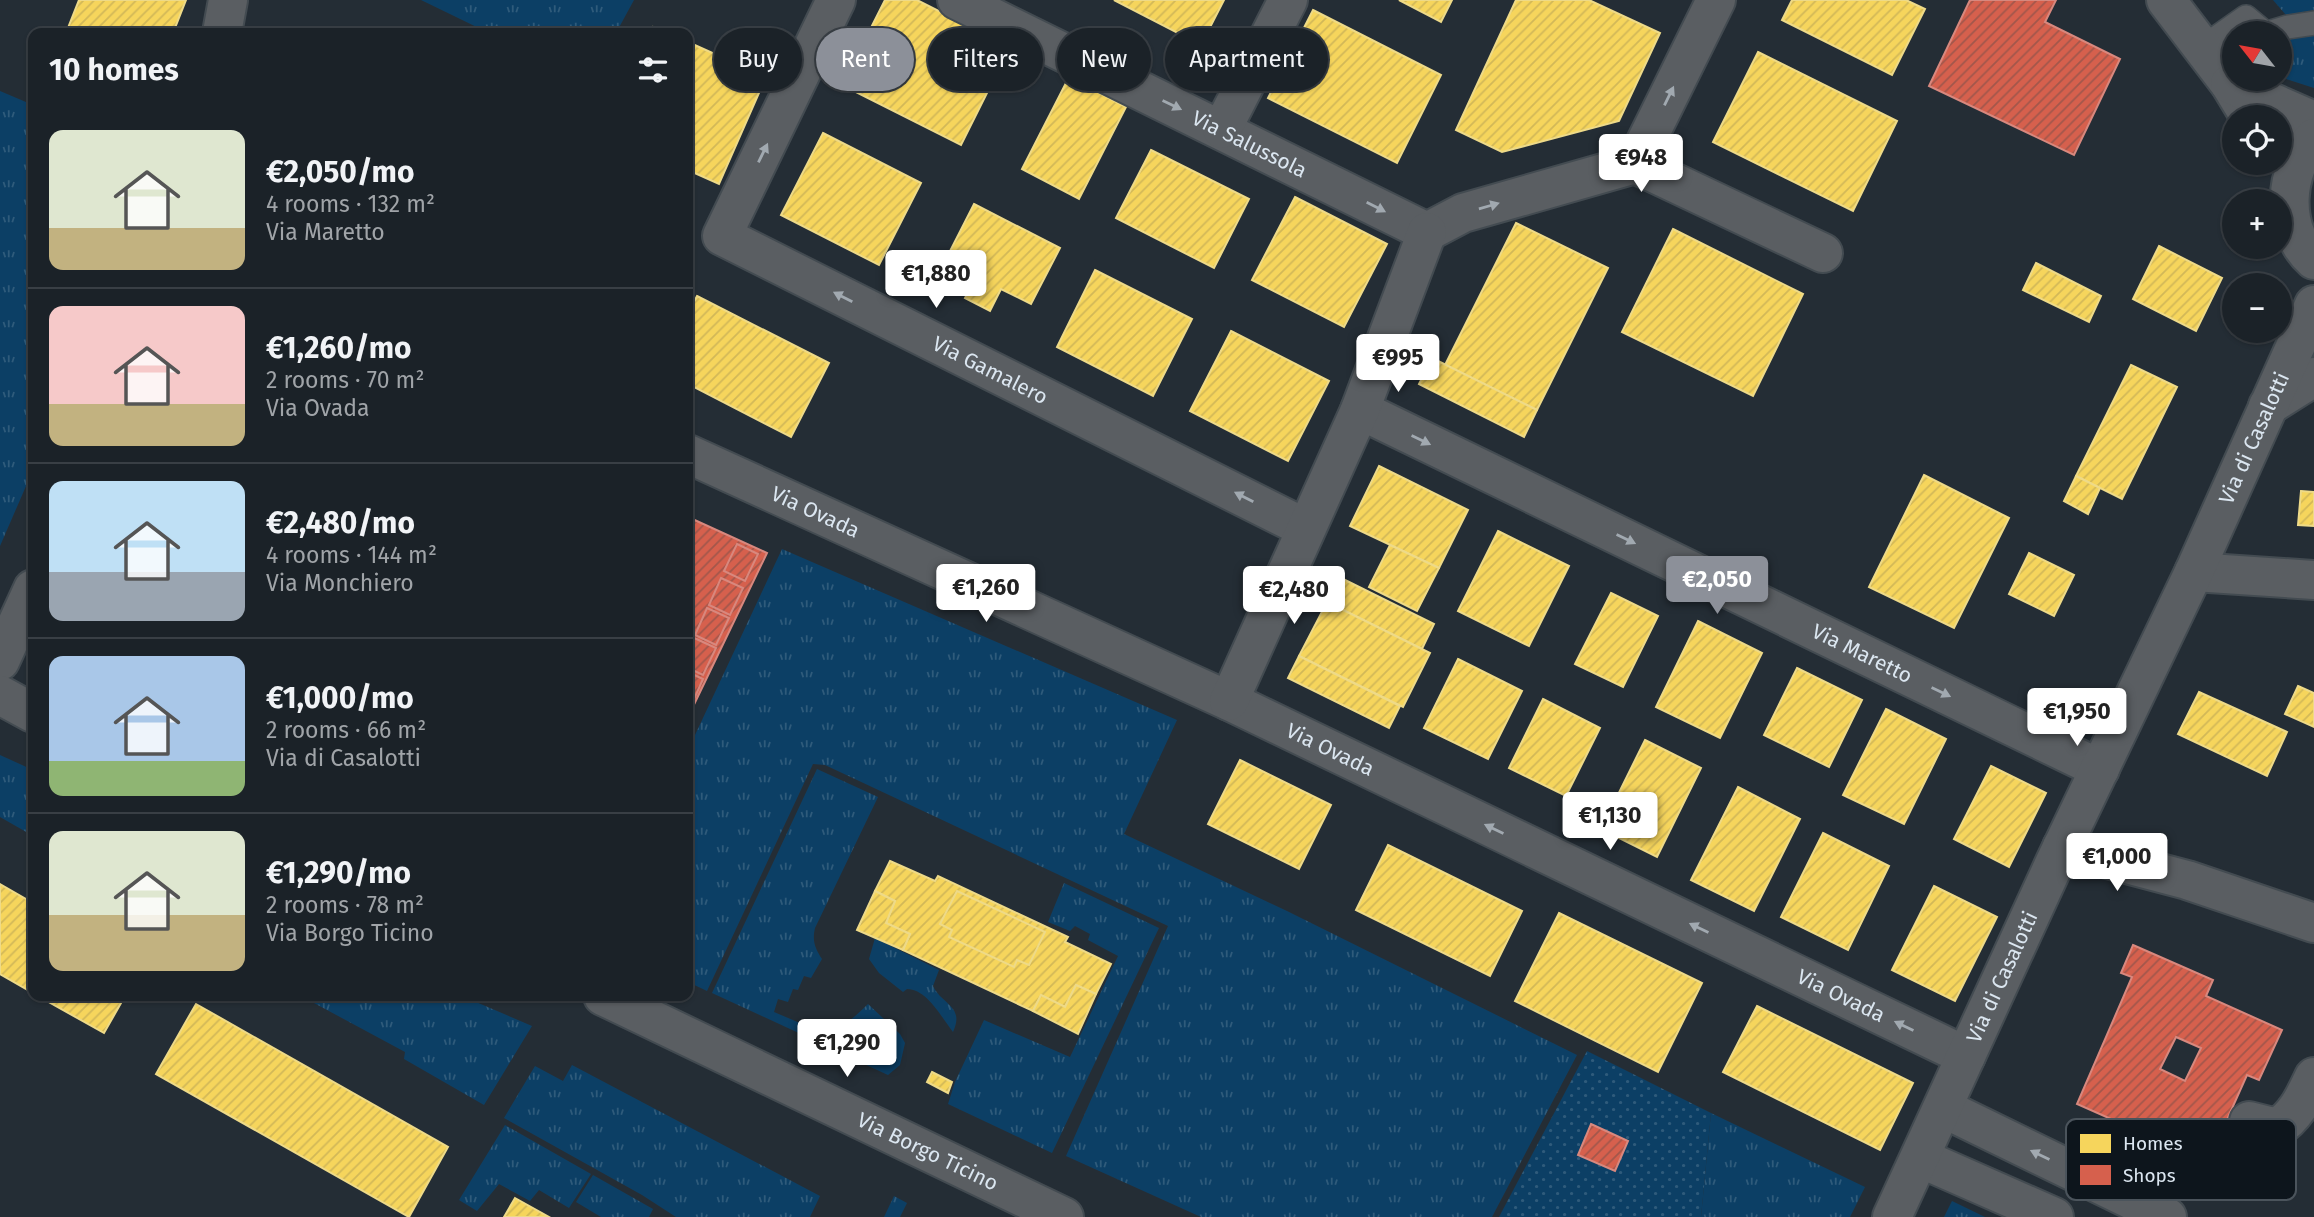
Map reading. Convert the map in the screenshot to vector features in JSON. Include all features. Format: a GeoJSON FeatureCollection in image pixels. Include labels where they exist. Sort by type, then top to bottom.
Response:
{"type":"FeatureCollection","features":[{"type":"Feature","properties":{"kind":"street"},"geometry":{"type":"LineString","coordinates":[[223,28],[228,0]]}},
{"type":"Feature","properties":{"kind":"street","name":"Via Gamalero"},"geometry":{"type":"LineString","coordinates":[[836,0],[722,236],[1305,528]]}},
{"type":"Feature","properties":{"kind":"street","name":"Via Salussola"},"geometry":{"type":"LineString","coordinates":[[957,0],[1427,232]]}},
{"type":"Feature","properties":{"kind":"street"},"geometry":{"type":"LineString","coordinates":[[1222,129],[1288,0]]}},
{"type":"Feature","properties":{"kind":"street"},"geometry":{"type":"LineString","coordinates":[[1635,164],[1716,0]]}},
{"type":"Feature","properties":{"kind":"street"},"geometry":{"type":"LineString","coordinates":[[2166,0],[2222,74]]}},
{"type":"Feature","properties":{"kind":"street"},"geometry":{"type":"LineString","coordinates":[[2246,91],[2314,121]]}},
{"type":"Feature","properties":{"kind":"street"},"geometry":{"type":"LineString","coordinates":[[2314,138],[2304,148],[2292,177],[2283,177],[2294,228],[2314,260]]}},
{"type":"Feature","properties":{"kind":"street"},"geometry":{"type":"LineString","coordinates":[[1229,701],[1360,410],[1427,232],[1464,213],[1635,164],[1823,253]]}},
{"type":"Feature","properties":{"kind":"street","name":"Via di Casalotti"},"geometry":{"type":"LineString","coordinates":[[1892,1217],[2062,848],[2194,572],[2314,305]]}},
{"type":"Feature","properties":{"kind":"street"},"geometry":{"type":"LineString","coordinates":[[2268,405],[2314,377]]}},
{"type":"Feature","properties":{"kind":"street","name":"Via Maretto"},"geometry":{"type":"LineString","coordinates":[[1360,410],[2100,769]]}},
{"type":"Feature","properties":{"kind":"street","name":"Via Ovada"},"geometry":{"type":"LineString","coordinates":[[693,456],[1229,701],[1966,1056]]}},
{"type":"Feature","properties":{"kind":"street"},"geometry":{"type":"LineString","coordinates":[[2194,572],[2314,580]]}},
{"type":"Feature","properties":{"kind":"street"},"geometry":{"type":"LineString","coordinates":[[0,661],[28,600]]}},
{"type":"Feature","properties":{"kind":"street"},"geometry":{"type":"LineString","coordinates":[[0,695],[28,710]]}},
{"type":"Feature","properties":{"kind":"street"},"geometry":{"type":"LineString","coordinates":[[2062,848],[2187,880],[2314,923]]}},
{"type":"Feature","properties":{"kind":"street","name":"Via Borgo Ticino"},"geometry":{"type":"LineString","coordinates":[[613,1001],[1064,1217]]}},
{"type":"Feature","properties":{"kind":"street"},"geometry":{"type":"LineString","coordinates":[[2291,1119],[2314,1077]]}},
{"type":"Feature","properties":{"kind":"street"},"geometry":{"type":"LineString","coordinates":[[1943,1108],[2066,1168]]}},
{"type":"Feature","properties":{"kind":"street"},"geometry":{"type":"LineString","coordinates":[[1920,1158],[2054,1217]]}},
{"type":"Feature","properties":{"kind":"street"},"geometry":{"type":"LineString","coordinates":[[2132,1200],[2167,1217]]}},
{"type":"Feature","properties":{"kind":"lane"},"geometry":{"type":"LineString","coordinates":[[2292,28],[2314,23]]}},
{"type":"Feature","properties":{"kind":"lane"},"geometry":{"type":"LineString","coordinates":[[2202,48],[2222,34]]}},
{"type":"Feature","properties":{"kind":"green space"},"geometry":{"type":"Polygon","coordinates":[[[421,0],[634,0],[619,28],[479,28],[421,0]]]}},
{"type":"Feature","properties":{"kind":"green space"},"geometry":{"type":"Polygon","coordinates":[[[2273,0],[2314,0],[2314,10],[2286,15],[2273,0]]]}},
{"type":"Feature","properties":{"kind":"green space"},"geometry":{"type":"Polygon","coordinates":[[[2314,33],[2314,88],[2292,81],[2292,37],[2314,33]]]}},
{"type":"Feature","properties":{"kind":"green space"},"geometry":{"type":"Polygon","coordinates":[[[0,91],[28,103],[28,482],[0,546],[0,91]]]}},
{"type":"Feature","properties":{"kind":"green space"},"geometry":{"type":"Polygon","coordinates":[[[782,549],[1177,720],[1124,834],[1287,911],[1577,1055],[1492,1217],[1201,1217],[1066,1156],[1168,926],[825,765],[813,764],[707,991],[693,984],[693,739],[782,549]]]}},
{"type":"Feature","properties":{"kind":"green space"},"geometry":{"type":"Polygon","coordinates":[[[0,755],[28,768],[28,833],[0,817],[0,755]]]}},
{"type":"Feature","properties":{"kind":"green space"},"geometry":{"type":"Polygon","coordinates":[[[817,769],[878,797],[815,928],[815,944],[822,959],[811,978],[804,976],[798,990],[793,989],[788,1002],[778,999],[774,1012],[807,1026],[803,1035],[712,993],[817,769]]]}},
{"type":"Feature","properties":{"kind":"green space"},"geometry":{"type":"Polygon","coordinates":[[[1064,883],[1159,928],[1052,1153],[948,1104],[955,1082],[984,1020],[1070,1057],[1118,956],[1088,940],[1090,934],[1075,926],[1070,931],[1048,922],[1064,883]]]}},
{"type":"Feature","properties":{"kind":"green space"},"geometry":{"type":"Polygon","coordinates":[[[875,938],[939,970],[933,986],[954,1011],[956,1023],[953,1032],[921,994],[907,989],[903,992],[879,973],[869,959],[875,938]]]}},
{"type":"Feature","properties":{"kind":"green space"},"geometry":{"type":"Polygon","coordinates":[[[310,1001],[474,1001],[532,1026],[484,1105],[404,1059],[405,1052],[310,1001]]]}},
{"type":"Feature","properties":{"kind":"green space"},"geometry":{"type":"Polygon","coordinates":[[[868,1004],[900,1034],[905,1043],[900,1065],[888,1075],[814,1041],[818,1033],[833,1030],[857,1015],[868,1004]]]}},
{"type":"Feature","properties":{"kind":"green space"},"geometry":{"type":"Polygon","coordinates":[[[1587,1051],[1711,1113],[1701,1217],[1499,1217],[1587,1051]]]}},
{"type":"Feature","properties":{"kind":"green space"},"geometry":{"type":"Polygon","coordinates":[[[572,1065],[820,1196],[810,1217],[676,1217],[642,1195],[504,1118],[535,1066],[563,1081],[572,1065]]]}},
{"type":"Feature","properties":{"kind":"green space"},"geometry":{"type":"Polygon","coordinates":[[[1711,1113],[1865,1187],[1850,1217],[1701,1217],[1711,1113]]]}},
{"type":"Feature","properties":{"kind":"green space"},"geometry":{"type":"Polygon","coordinates":[[[505,1125],[591,1174],[569,1208],[539,1190],[530,1201],[499,1184],[477,1211],[459,1200],[505,1125]]]}},
{"type":"Feature","properties":{"kind":"green space"},"geometry":{"type":"Polygon","coordinates":[[[593,1175],[653,1209],[649,1217],[601,1217],[576,1202],[593,1175]]]}},
{"type":"Feature","properties":{"kind":"green space"},"geometry":{"type":"Polygon","coordinates":[[[894,1196],[907,1203],[900,1217],[884,1217],[894,1196]]]}},
{"type":"Feature","properties":{"kind":"green space"},"geometry":{"type":"Polygon","coordinates":[[[1952,1201],[1985,1217],[1944,1217],[1952,1201]]]}},
{"type":"Feature","properties":{"kind":"building: Homes"},"geometry":{"type":"Polygon","coordinates":[[[79,0],[186,0],[175,28],[68,28],[79,0]]]}},
{"type":"Feature","properties":{"kind":"building: Homes"},"geometry":{"type":"Polygon","coordinates":[[[885,0],[917,0],[972,28],[928,28],[928,91],[988,91],[961,145],[854,91],[914,91],[914,28],[871,28],[885,0]]]}},
{"type":"Feature","properties":{"kind":"building: Homes"},"geometry":{"type":"Polygon","coordinates":[[[1114,0],[1224,0],[1210,28],[1168,28],[1114,0]]]}},
{"type":"Feature","properties":{"kind":"building: Homes"},"geometry":{"type":"Polygon","coordinates":[[[1399,0],[1452,0],[1441,22],[1399,0]]]}},
{"type":"Feature","properties":{"kind":"building: Homes"},"geometry":{"type":"Polygon","coordinates":[[[1516,0],[1589,0],[1660,33],[1619,121],[1502,152],[1456,130],[1516,0]]]}},
{"type":"Feature","properties":{"kind":"building: Homes"},"geometry":{"type":"Polygon","coordinates":[[[1792,0],[1906,0],[1925,9],[1892,75],[1782,20],[1792,0]]]}},
{"type":"Feature","properties":{"kind":"building: Homes"},"geometry":{"type":"Polygon","coordinates":[[[1313,10],[1441,75],[1397,163],[1268,98],[1272,91],[1328,91],[1328,28],[1304,28],[1313,10]]]}},
{"type":"Feature","properties":{"kind":"building: Homes"},"geometry":{"type":"Polygon","coordinates":[[[693,44],[714,54],[714,91],[760,91],[719,184],[693,172],[693,44]]]}},
{"type":"Feature","properties":{"kind":"building: Homes"},"geometry":{"type":"Polygon","coordinates":[[[1758,52],[1897,121],[1853,211],[1713,142],[1758,52]]]}},
{"type":"Feature","properties":{"kind":"building: Homes"},"geometry":{"type":"Polygon","coordinates":[[[1062,91],[1096,91],[1126,107],[1079,199],[1022,169],[1062,91]]]}},
{"type":"Feature","properties":{"kind":"building: Homes"},"geometry":{"type":"Polygon","coordinates":[[[823,133],[921,183],[879,265],[781,215],[823,133]]]}},
{"type":"Feature","properties":{"kind":"building: Homes"},"geometry":{"type":"Polygon","coordinates":[[[1151,150],[1249,199],[1214,268],[1116,218],[1151,150]]]}},
{"type":"Feature","properties":{"kind":"building: Homes"},"geometry":{"type":"Polygon","coordinates":[[[1295,197],[1387,244],[1344,327],[1252,280],[1295,197]]]}},
{"type":"Feature","properties":{"kind":"building: Homes"},"geometry":{"type":"Polygon","coordinates":[[[974,204],[1060,248],[1031,304],[1001,289],[990,311],[965,298],[976,277],[945,261],[974,204]]]}},
{"type":"Feature","properties":{"kind":"building: Homes"},"geometry":{"type":"Polygon","coordinates":[[[1516,223],[1608,268],[1537,410],[1445,365],[1516,223]]]}},
{"type":"Feature","properties":{"kind":"building: Homes"},"geometry":{"type":"Polygon","coordinates":[[[1673,229],[1803,294],[1753,396],[1622,332],[1673,229]]]}},
{"type":"Feature","properties":{"kind":"building: Homes"},"geometry":{"type":"Polygon","coordinates":[[[2159,246],[2222,278],[2196,331],[2133,299],[2159,246]]]}},
{"type":"Feature","properties":{"kind":"building: Homes"},"geometry":{"type":"Polygon","coordinates":[[[2036,263],[2101,296],[2089,322],[2023,290],[2036,263]]]}},
{"type":"Feature","properties":{"kind":"building: Homes"},"geometry":{"type":"Polygon","coordinates":[[[1095,270],[1192,319],[1153,396],[1057,347],[1095,270]]]}},
{"type":"Feature","properties":{"kind":"building: Homes"},"geometry":{"type":"Polygon","coordinates":[[[697,296],[829,363],[791,437],[693,387],[693,304],[697,296]]]}},
{"type":"Feature","properties":{"kind":"building: Homes"},"geometry":{"type":"Polygon","coordinates":[[[1231,331],[1329,381],[1288,461],[1190,411],[1231,331]]]}},
{"type":"Feature","properties":{"kind":"building: Homes"},"geometry":{"type":"Polygon","coordinates":[[[1432,358],[1537,410],[1524,437],[1419,384],[1432,358]]]}},
{"type":"Feature","properties":{"kind":"building: Homes"},"geometry":{"type":"Polygon","coordinates":[[[2131,365],[2177,387],[2122,499],[2076,476],[2131,365]]]}},
{"type":"Feature","properties":{"kind":"building: Homes"},"geometry":{"type":"Polygon","coordinates":[[[1379,466],[1468,510],[1439,568],[1350,526],[1379,466]]]}},
{"type":"Feature","properties":{"kind":"building: Homes"},"geometry":{"type":"Polygon","coordinates":[[[1924,475],[2009,518],[1954,628],[1869,587],[1924,475]]]}},
{"type":"Feature","properties":{"kind":"building: Homes"},"geometry":{"type":"Polygon","coordinates":[[[2076,476],[2100,488],[2088,514],[2064,501],[2076,476]]]}},
{"type":"Feature","properties":{"kind":"building: Homes"},"geometry":{"type":"Polygon","coordinates":[[[2301,491],[2314,492],[2314,526],[2298,525],[2301,491]]]}},
{"type":"Feature","properties":{"kind":"building: Homes"},"geometry":{"type":"Polygon","coordinates":[[[1498,531],[1569,566],[1529,646],[1458,611],[1498,531]]]}},
{"type":"Feature","properties":{"kind":"building: Homes"},"geometry":{"type":"Polygon","coordinates":[[[1390,545],[1439,568],[1417,611],[1369,587],[1390,545]]]}},
{"type":"Feature","properties":{"kind":"building: Homes"},"geometry":{"type":"Polygon","coordinates":[[[2029,553],[2074,575],[2054,616],[2009,594],[2029,553]]]}},
{"type":"Feature","properties":{"kind":"building: Homes"},"geometry":{"type":"Polygon","coordinates":[[[1339,577],[1434,624],[1422,649],[1327,602],[1339,577]]]}},
{"type":"Feature","properties":{"kind":"building: Homes"},"geometry":{"type":"Polygon","coordinates":[[[1611,593],[1658,616],[1623,687],[1575,664],[1611,593]]]}},
{"type":"Feature","properties":{"kind":"building: Homes"},"geometry":{"type":"Polygon","coordinates":[[[1327,602],[1430,653],[1403,707],[1299,656],[1327,602]]]}},
{"type":"Feature","properties":{"kind":"building: Homes"},"geometry":{"type":"Polygon","coordinates":[[[1698,621],[1762,653],[1720,738],[1656,707],[1698,621]]]}},
{"type":"Feature","properties":{"kind":"building: Homes"},"geometry":{"type":"Polygon","coordinates":[[[1299,656],[1400,706],[1389,728],[1288,678],[1299,656]]]}},
{"type":"Feature","properties":{"kind":"building: Homes"},"geometry":{"type":"Polygon","coordinates":[[[1458,659],[1522,691],[1488,759],[1424,728],[1458,659]]]}},
{"type":"Feature","properties":{"kind":"building: Homes"},"geometry":{"type":"Polygon","coordinates":[[[1797,668],[1862,700],[1829,767],[1764,735],[1797,668]]]}},
{"type":"Feature","properties":{"kind":"building: Homes"},"geometry":{"type":"Polygon","coordinates":[[[2298,686],[2314,693],[2314,727],[2285,714],[2298,686]]]}},
{"type":"Feature","properties":{"kind":"building: Homes"},"geometry":{"type":"Polygon","coordinates":[[[2199,692],[2287,732],[2267,776],[2178,734],[2199,692]]]}},
{"type":"Feature","properties":{"kind":"building: Homes"},"geometry":{"type":"Polygon","coordinates":[[[1543,699],[1600,728],[1566,796],[1509,768],[1543,699]]]}},
{"type":"Feature","properties":{"kind":"building: Homes"},"geometry":{"type":"Polygon","coordinates":[[[1886,709],[1946,739],[1904,824],[1843,795],[1886,709]]]}},
{"type":"Feature","properties":{"kind":"building: Homes"},"geometry":{"type":"Polygon","coordinates":[[[1645,740],[1701,768],[1657,857],[1601,829],[1645,740]]]}},
{"type":"Feature","properties":{"kind":"building: Homes"},"geometry":{"type":"Polygon","coordinates":[[[1240,760],[1331,805],[1299,869],[1208,824],[1240,760]]]}},
{"type":"Feature","properties":{"kind":"building: Homes"},"geometry":{"type":"Polygon","coordinates":[[[1991,766],[2046,793],[2009,867],[1954,839],[1991,766]]]}},
{"type":"Feature","properties":{"kind":"building: Homes"},"geometry":{"type":"Polygon","coordinates":[[[1738,787],[1800,819],[1754,911],[1691,880],[1738,787]]]}},
{"type":"Feature","properties":{"kind":"building: Homes"},"geometry":{"type":"Polygon","coordinates":[[[1823,833],[1889,866],[1848,950],[1781,917],[1823,833]]]}},
{"type":"Feature","properties":{"kind":"building: Homes"},"geometry":{"type":"Polygon","coordinates":[[[1388,845],[1522,911],[1490,976],[1356,910],[1388,845]]]}},
{"type":"Feature","properties":{"kind":"building: Homes"},"geometry":{"type":"Polygon","coordinates":[[[890,861],[935,881],[938,876],[1068,937],[1065,942],[1111,964],[1096,994],[1076,985],[1065,1007],[1041,995],[1033,1011],[903,950],[910,934],[886,923],[895,901],[875,891],[890,861]]]}},
{"type":"Feature","properties":{"kind":"building: Homes"},"geometry":{"type":"Polygon","coordinates":[[[0,884],[28,900],[28,990],[0,974],[0,884]]]}},
{"type":"Feature","properties":{"kind":"building: Homes"},"geometry":{"type":"Polygon","coordinates":[[[1934,886],[1997,917],[1955,1001],[1892,970],[1934,886]]]}},
{"type":"Feature","properties":{"kind":"building: Homes"},"geometry":{"type":"Polygon","coordinates":[[[875,891],[895,901],[886,923],[910,934],[903,950],[857,930],[875,891]]]}},
{"type":"Feature","properties":{"kind":"building: Homes"},"geometry":{"type":"Polygon","coordinates":[[[957,891],[1045,932],[1029,965],[1017,960],[1014,967],[949,937],[952,930],[940,924],[957,891]]]}},
{"type":"Feature","properties":{"kind":"building: Homes"},"geometry":{"type":"Polygon","coordinates":[[[1559,913],[1702,983],[1658,1072],[1515,1001],[1559,913]]]}},
{"type":"Feature","properties":{"kind":"building: Homes"},"geometry":{"type":"Polygon","coordinates":[[[1076,985],[1096,994],[1078,1034],[1033,1011],[1041,995],[1065,1007],[1076,985]]]}},
{"type":"Feature","properties":{"kind":"building: Homes"},"geometry":{"type":"Polygon","coordinates":[[[47,1001],[122,1001],[104,1033],[47,1001]]]}},
{"type":"Feature","properties":{"kind":"building: Homes"},"geometry":{"type":"Polygon","coordinates":[[[196,1004],[448,1147],[409,1217],[156,1074],[196,1004]]]}},
{"type":"Feature","properties":{"kind":"building: Homes"},"geometry":{"type":"Polygon","coordinates":[[[1757,1006],[1913,1083],[1880,1150],[1723,1072],[1757,1006]]]}},
{"type":"Feature","properties":{"kind":"building: Homes"},"geometry":{"type":"Polygon","coordinates":[[[932,1072],[952,1082],[948,1093],[927,1082],[932,1072]]]}},
{"type":"Feature","properties":{"kind":"building: Homes"},"geometry":{"type":"Polygon","coordinates":[[[515,1198],[549,1217],[504,1217],[515,1198]]]}},
{"type":"Feature","properties":{"kind":"building: Shops"},"geometry":{"type":"Polygon","coordinates":[[[1970,0],[2056,0],[2045,22],[2120,59],[2074,155],[1929,86],[1970,0]]]}},
{"type":"Feature","properties":{"kind":"building: Shops"},"geometry":{"type":"Polygon","coordinates":[[[693,519],[767,553],[693,707],[693,519]]]}},
{"type":"Feature","properties":{"kind":"building: Shops"},"geometry":{"type":"Polygon","coordinates":[[[737,544],[758,554],[745,581],[724,571],[737,544]]]}},
{"type":"Feature","properties":{"kind":"building: Shops"},"geometry":{"type":"Polygon","coordinates":[[[721,578],[743,588],[730,615],[709,605],[721,578]]]}},
{"type":"Feature","properties":{"kind":"building: Shops"},"geometry":{"type":"Polygon","coordinates":[[[707,608],[729,618],[716,645],[695,635],[707,608]]]}},
{"type":"Feature","properties":{"kind":"building: Shops"},"geometry":{"type":"Polygon","coordinates":[[[693,637],[716,648],[703,675],[693,670],[693,637]]]}},
{"type":"Feature","properties":{"kind":"building: Shops"},"geometry":{"type":"Polygon","coordinates":[[[693,674],[703,679],[693,702],[693,674]]]}},
{"type":"Feature","properties":{"kind":"building: Shops"},"geometry":{"type":"Polygon","coordinates":[[[2133,945],[2213,980],[2206,996],[2282,1030],[2259,1080],[2247,1075],[2227,1119],[2111,1119],[2077,1104],[2132,977],[2121,973],[2133,945]],[[2176,1037],[2160,1069],[2185,1081],[2201,1048],[2176,1037]]]}},
{"type":"Feature","properties":{"kind":"building: Shops"},"geometry":{"type":"Polygon","coordinates":[[[1591,1124],[1628,1141],[1615,1171],[1578,1155],[1591,1124]]]}}]}
